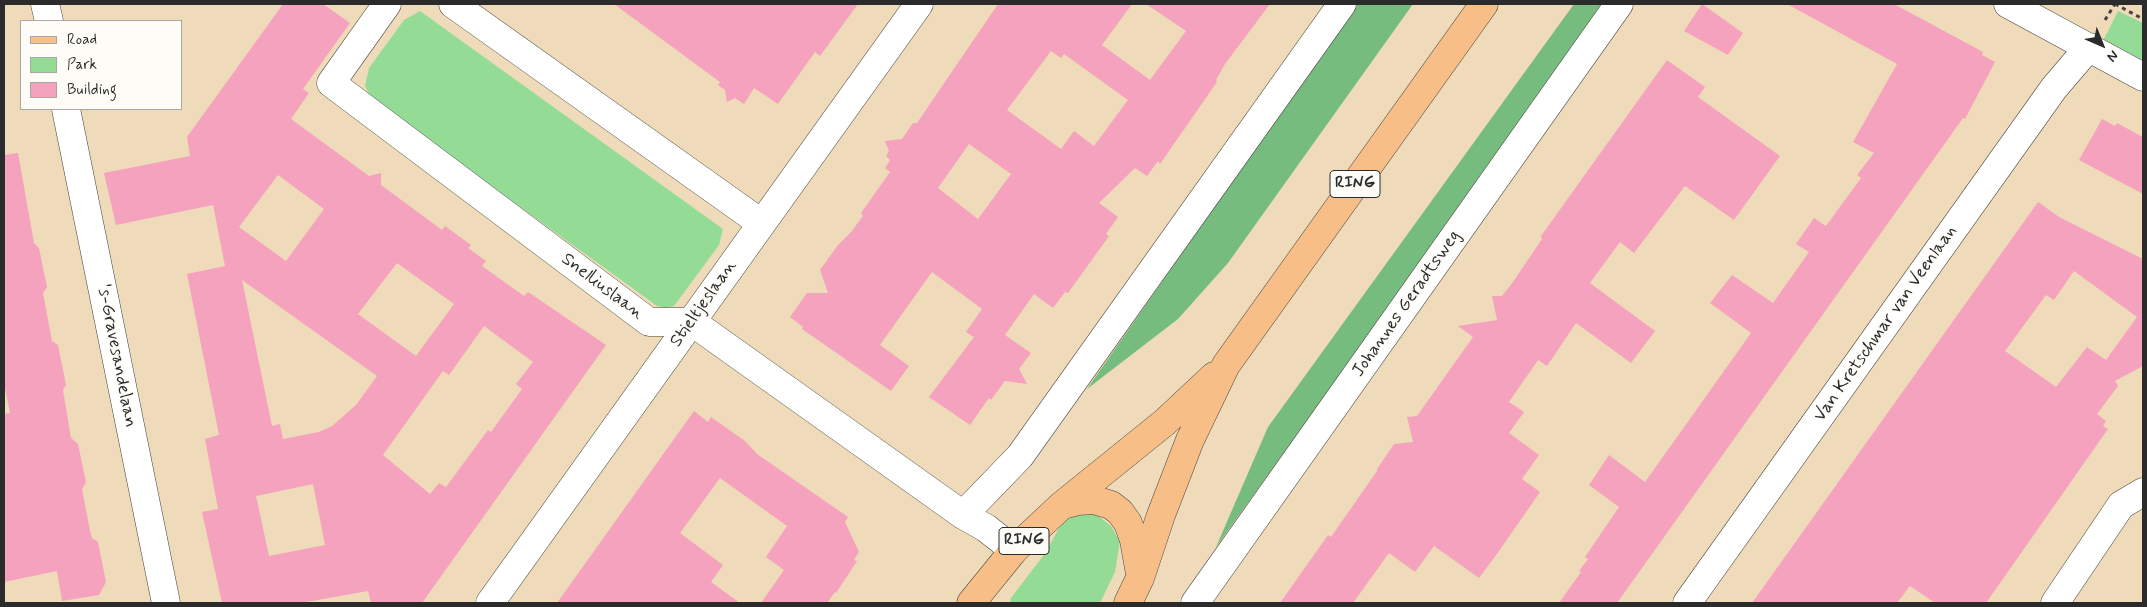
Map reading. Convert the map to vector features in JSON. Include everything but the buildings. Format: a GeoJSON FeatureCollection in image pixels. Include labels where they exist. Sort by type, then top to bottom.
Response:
{"type":"FeatureCollection","features":[{"type":"Feature","properties":{"kind":"main road","name":"RING"},"geometry":{"type":"LineString","coordinates":[[1128,603],[1140,578],[1161,515],[1190,440],[1226,365],[1484,4]]}},
{"type":"Feature","properties":{"kind":"main road","name":"RING"},"geometry":{"type":"LineString","coordinates":[[971,603],[992,591],[1014,550],[1061,506],[1165,422],[1226,365]]}},
{"type":"Feature","properties":{"kind":"main road"},"geometry":{"type":"LineString","coordinates":[[1061,506],[1078,500],[1094,500],[1110,505],[1120,512],[1128,523],[1134,540],[1140,578]]}},
{"type":"Feature","properties":{"kind":"street"},"geometry":{"type":"LineString","coordinates":[[45,4],[49,20]]}},
{"type":"Feature","properties":{"kind":"street","name":"Snelliuslaan"},"geometry":{"type":"LineString","coordinates":[[387,4],[331,83],[649,322],[692,322]]}},
{"type":"Feature","properties":{"kind":"street"},"geometry":{"type":"LineString","coordinates":[[453,4],[761,223]]}},
{"type":"Feature","properties":{"kind":"street","name":"Stieltjeslaan"},"geometry":{"type":"LineString","coordinates":[[490,603],[919,4]]}},
{"type":"Feature","properties":{"kind":"street"},"geometry":{"type":"LineString","coordinates":[[963,515],[1020,456],[1342,4]]}},
{"type":"Feature","properties":{"kind":"street","name":"Johannes Geradtsweg"},"geometry":{"type":"LineString","coordinates":[[1195,603],[1620,4]]}},
{"type":"Feature","properties":{"kind":"street"},"geometry":{"type":"LineString","coordinates":[[2008,4],[2143,77]]}},
{"type":"Feature","properties":{"kind":"street","name":"Van Kretschmar van Veenlaan"},"geometry":{"type":"LineString","coordinates":[[1687,603],[2054,88],[2089,47]]}},
{"type":"Feature","properties":{"kind":"street","name":"'s-Gravesandelaan"},"geometry":{"type":"LineString","coordinates":[[66,110],[166,603]]}},
{"type":"Feature","properties":{"kind":"street"},"geometry":{"type":"LineString","coordinates":[[692,322],[963,515],[986,528],[1014,550]]}},
{"type":"Feature","properties":{"kind":"street"},"geometry":{"type":"LineString","coordinates":[[2055,603],[2121,505],[2143,492]]}},
{"type":"Feature","properties":{"kind":"path"},"geometry":{"type":"LineString","coordinates":[[2115,4],[2143,19]]}},
{"type":"Feature","properties":{"kind":"green space"},"geometry":{"type":"Polygon","coordinates":[[[1356,4],[1413,4],[1228,263],[1178,319],[1087,389],[1356,4]]]}},
{"type":"Feature","properties":{"kind":"green space"},"geometry":{"type":"Polygon","coordinates":[[[1574,4],[1609,4],[1536,102],[1216,547],[1268,427],[1574,4]]]}},
{"type":"Feature","properties":{"kind":"green space"},"geometry":{"type":"Polygon","coordinates":[[[420,11],[723,229],[719,245],[674,306],[666,308],[657,306],[371,99],[365,86],[369,68],[404,20],[420,11]]]}},
{"type":"Feature","properties":{"kind":"green space"},"geometry":{"type":"Polygon","coordinates":[[[2118,11],[2143,23],[2143,62],[2103,41],[2118,11]]]}},
{"type":"Feature","properties":{"kind":"green space"},"geometry":{"type":"Polygon","coordinates":[[[1081,513],[1097,515],[1111,526],[1120,541],[1115,572],[1100,603],[1010,603],[1011,598],[1046,552],[1065,517],[1081,513]]]}}]}
